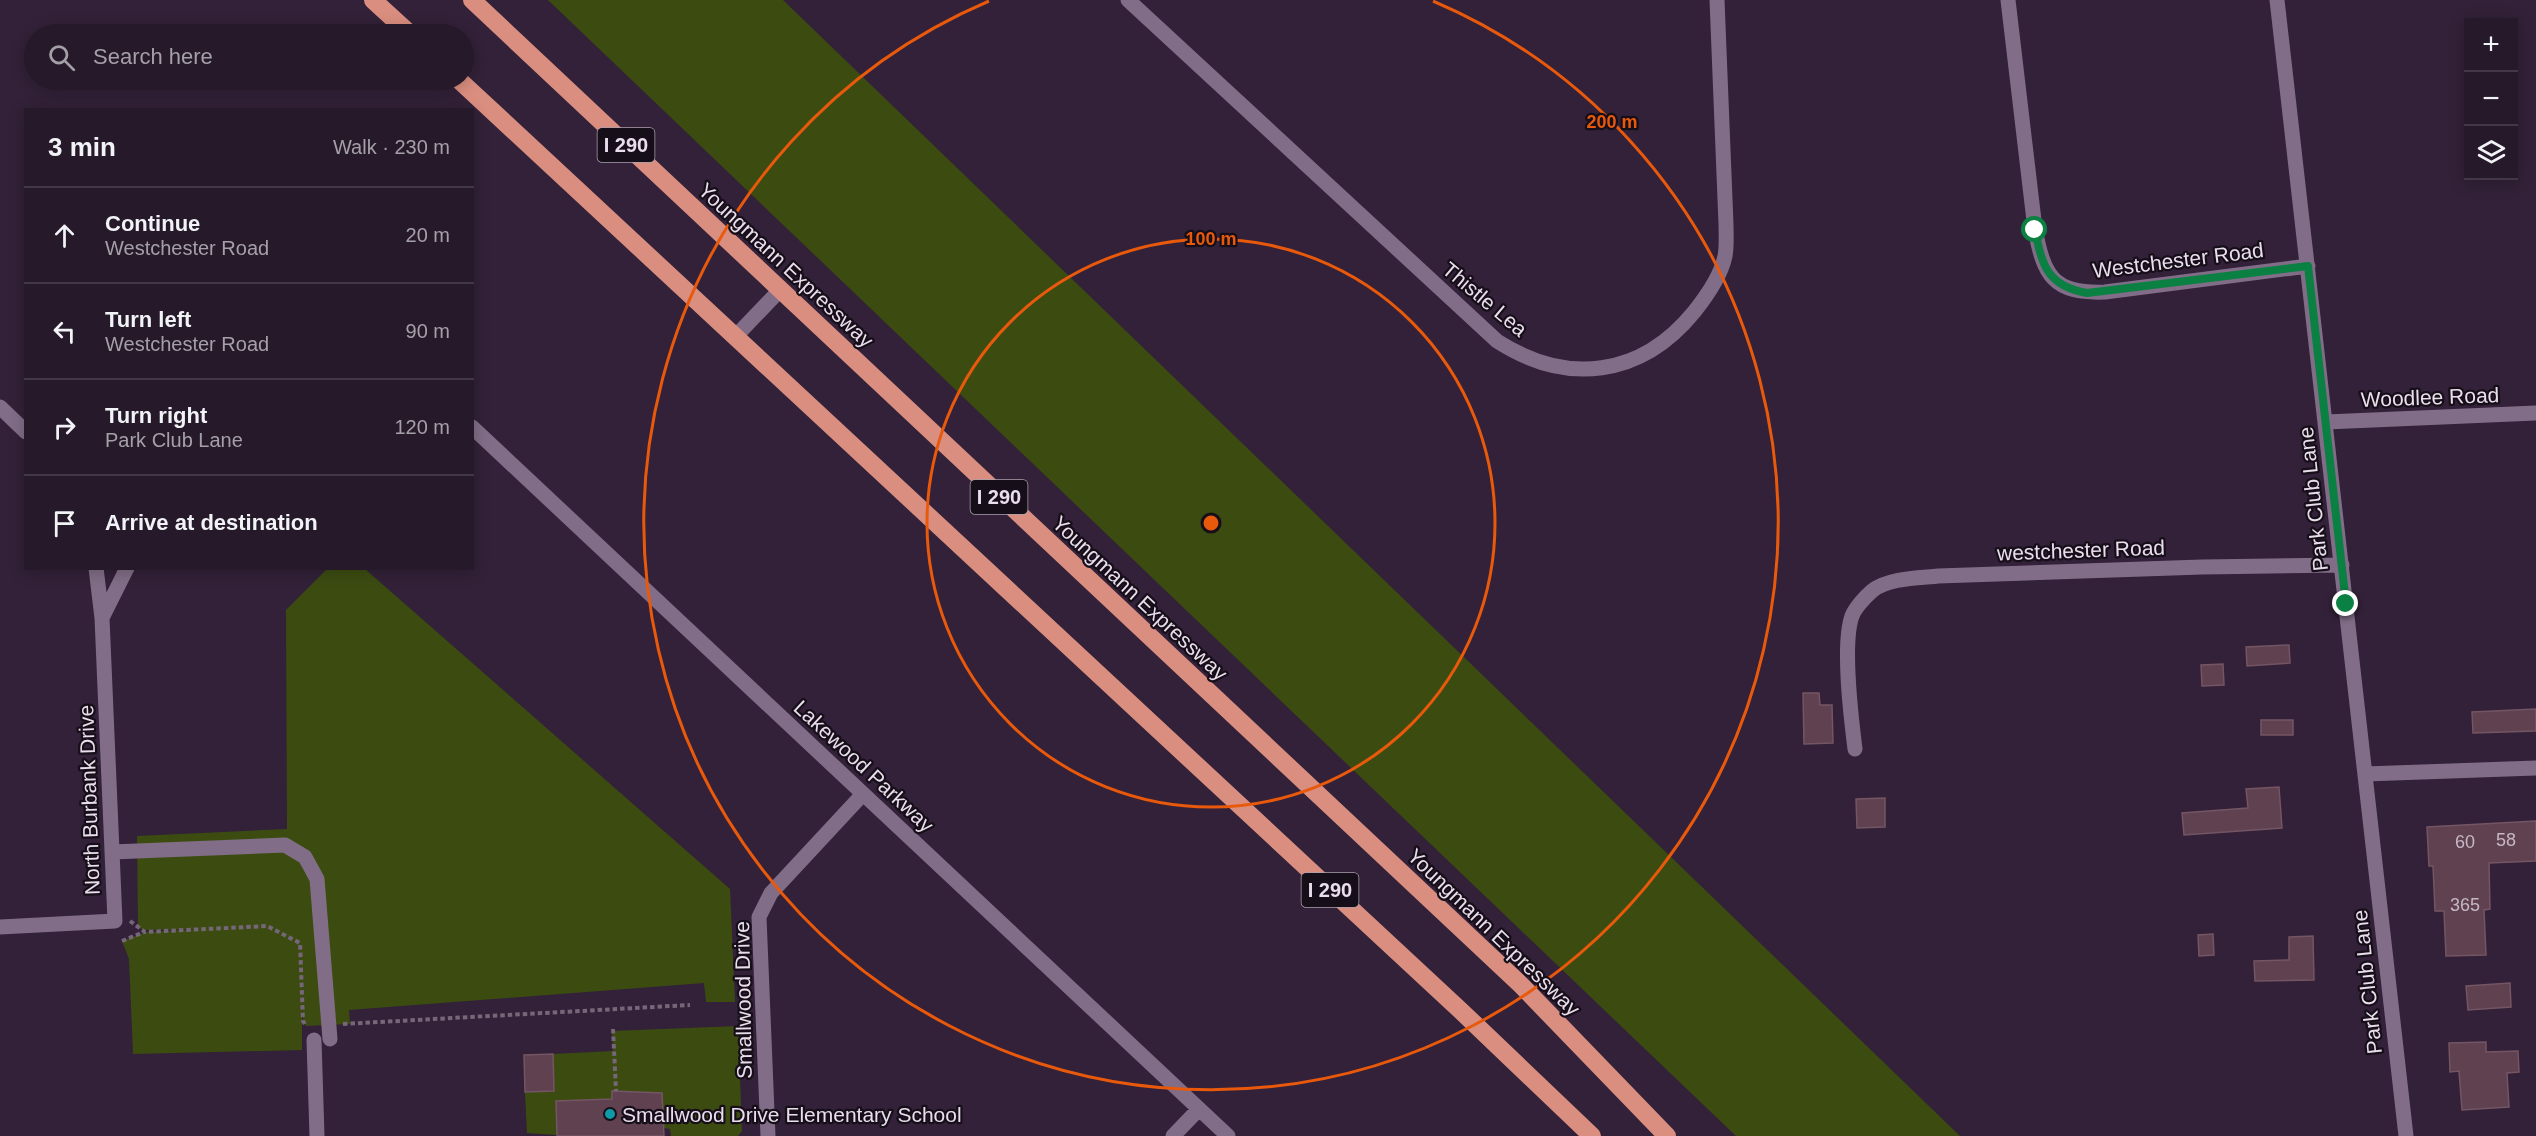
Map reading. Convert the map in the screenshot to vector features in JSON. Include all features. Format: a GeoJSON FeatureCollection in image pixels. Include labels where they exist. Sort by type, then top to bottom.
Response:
{"type":"FeatureCollection","features":[{"type":"Feature","properties":{"kind":"highway"},"geometry":{"type":"LineString","coordinates":[[373,0],[399,24]]}},
{"type":"Feature","properties":{"kind":"highway","name":"Youngmann Expressway"},"geometry":{"type":"LineString","coordinates":[[472,0],[1521,985],[1667,1136]]}},
{"type":"Feature","properties":{"kind":"highway","name":"I 290"},"geometry":{"type":"LineString","coordinates":[[470,90],[1460,1010],[1592,1136]]}},
{"type":"Feature","properties":{"kind":"street","name":"Thistle Lea"},"geometry":{"type":"LineString","coordinates":[[1128,0],[1497,342],[1541,363],[1592,370],[1617,366],[1664,343],[1682,327],[1701,304],[1719,274],[1725,256],[1726,224],[1717,0]]}},
{"type":"Feature","properties":{"kind":"street","name":"Westchester Road"},"geometry":{"type":"LineString","coordinates":[[2008,0],[2035,230],[2040,258],[2048,274],[2058,283],[2071,290],[2105,292],[2308,266]]}},
{"type":"Feature","properties":{"kind":"street","name":"Park Club Lane"},"geometry":{"type":"LineString","coordinates":[[2277,0],[2406,1136]]}},
{"type":"Feature","properties":{"kind":"street"},"geometry":{"type":"LineString","coordinates":[[735,337],[780,290]]}},
{"type":"Feature","properties":{"kind":"street"},"geometry":{"type":"LineString","coordinates":[[0,407],[24,430]]}},
{"type":"Feature","properties":{"kind":"street","name":"Woodlee Road"},"geometry":{"type":"LineString","coordinates":[[2326,422],[2536,413]]}},
{"type":"Feature","properties":{"kind":"street","name":"Lakewood Parkway"},"geometry":{"type":"LineString","coordinates":[[474,429],[1228,1136]]}},
{"type":"Feature","properties":{"kind":"street","name":"westchester Road"},"geometry":{"type":"LineString","coordinates":[[1855,749],[1851,717],[1849,632],[1852,614],[1873,590],[1904,579],[2202,567],[2342,565]]}},
{"type":"Feature","properties":{"kind":"street"},"geometry":{"type":"LineString","coordinates":[[96,570],[102,618]]}},
{"type":"Feature","properties":{"kind":"street","name":"North Burbank Drive"},"geometry":{"type":"LineString","coordinates":[[0,927],[115,921],[102,618],[126,570]]}},
{"type":"Feature","properties":{"kind":"street"},"geometry":{"type":"LineString","coordinates":[[2365,774],[2536,768]]}},
{"type":"Feature","properties":{"kind":"street","name":"Smallwood Drive"},"geometry":{"type":"LineString","coordinates":[[768,1136],[759,917],[771,893],[863,794]]}},
{"type":"Feature","properties":{"kind":"street"},"geometry":{"type":"LineString","coordinates":[[112,852],[285,845],[305,857],[317,879],[324,1035],[317,1136]]}},
{"type":"Feature","properties":{"kind":"street"},"geometry":{"type":"LineString","coordinates":[[1173,1136],[1199,1109]]}},
{"type":"Feature","properties":{"kind":"path"},"geometry":{"type":"LineString","coordinates":[[114,910],[145,932]]}},
{"type":"Feature","properties":{"kind":"path"},"geometry":{"type":"LineString","coordinates":[[122,941],[145,932],[267,926],[300,943],[303,1021],[306,1026],[324,1035],[690,1005]]}},
{"type":"Feature","properties":{"kind":"path"},"geometry":{"type":"LineString","coordinates":[[613,1029],[616,1091]]}},
{"type":"Feature","properties":{"kind":"green space"},"geometry":{"type":"Polygon","coordinates":[[[548,0],[783,0],[1960,1136],[1736,1136],[548,0]]]}},
{"type":"Feature","properties":{"kind":"green space"},"geometry":{"type":"Polygon","coordinates":[[[326,570],[366,570],[730,889],[735,1002],[706,1002],[704,983],[349,1010],[350,1024],[306,1026],[303,1021],[302,1003],[302,1050],[133,1054],[129,959],[122,941],[145,932],[197,929],[143,930],[138,927],[137,836],[287,829],[286,610],[326,570]]]}},
{"type":"Feature","properties":{"kind":"green space"},"geometry":{"type":"Polygon","coordinates":[[[738,1026],[742,1131],[738,1136],[671,1136],[670,1129],[664,1128],[662,1093],[647,1092],[622,1097],[622,1091],[613,1091],[612,1099],[556,1101],[557,1135],[527,1133],[525,1092],[554,1091],[553,1054],[613,1051],[612,1031],[738,1026]]]}},
{"type":"Feature","properties":{"kind":"building"},"geometry":{"type":"Polygon","coordinates":[[[2289,645],[2290,663],[2247,666],[2246,647],[2289,645]]]}},
{"type":"Feature","properties":{"kind":"building"},"geometry":{"type":"Polygon","coordinates":[[[2223,664],[2224,685],[2202,686],[2201,665],[2223,664]]]}},
{"type":"Feature","properties":{"kind":"building"},"geometry":{"type":"Polygon","coordinates":[[[1803,693],[1819,693],[1820,705],[1832,705],[1833,743],[1804,744],[1803,693]]]}},
{"type":"Feature","properties":{"kind":"building"},"geometry":{"type":"Polygon","coordinates":[[[2536,709],[2536,731],[2473,733],[2472,712],[2536,709]]]}},
{"type":"Feature","properties":{"kind":"building"},"geometry":{"type":"Polygon","coordinates":[[[2261,720],[2293,720],[2293,735],[2261,735],[2261,720]]]}},
{"type":"Feature","properties":{"kind":"building"},"geometry":{"type":"Polygon","coordinates":[[[2279,787],[2282,828],[2184,835],[2182,813],[2248,808],[2246,789],[2279,787]]]}},
{"type":"Feature","properties":{"kind":"building"},"geometry":{"type":"Polygon","coordinates":[[[1885,798],[1885,827],[1857,828],[1856,799],[1885,798]]]}},
{"type":"Feature","properties":{"kind":"building"},"geometry":{"type":"Polygon","coordinates":[[[2536,821],[2536,861],[2489,863],[2490,909],[2484,910],[2486,955],[2446,956],[2444,911],[2435,911],[2433,866],[2429,866],[2427,827],[2536,821]]]}},
{"type":"Feature","properties":{"kind":"building"},"geometry":{"type":"Polygon","coordinates":[[[2213,934],[2214,955],[2199,956],[2198,935],[2213,934]]]}},
{"type":"Feature","properties":{"kind":"building"},"geometry":{"type":"Polygon","coordinates":[[[2313,936],[2314,980],[2255,981],[2254,961],[2289,960],[2289,937],[2313,936]]]}},
{"type":"Feature","properties":{"kind":"building"},"geometry":{"type":"Polygon","coordinates":[[[2510,983],[2511,1007],[2468,1010],[2466,986],[2510,983]]]}},
{"type":"Feature","properties":{"kind":"building"},"geometry":{"type":"Polygon","coordinates":[[[2486,1042],[2486,1052],[2518,1051],[2519,1072],[2507,1073],[2509,1107],[2462,1110],[2459,1071],[2450,1072],[2449,1043],[2486,1042]]]}},
{"type":"Feature","properties":{"kind":"building"},"geometry":{"type":"Polygon","coordinates":[[[553,1054],[554,1091],[525,1092],[524,1055],[553,1054]]]}},
{"type":"Feature","properties":{"kind":"building","name":"Smallwood Drive Elementary School"},"geometry":{"type":"Polygon","coordinates":[[[612,1091],[662,1093],[664,1136],[557,1136],[556,1101],[612,1099],[612,1091]]]}},
{"type":"Feature","properties":{"kind":"place","name":"Smallwood Drive Elementary School"},"geometry":{"type":"Point","coordinates":[610,1114]}},
{"type":"Feature","properties":{"kind":"route"},"geometry":{"type":"LineString","coordinates":[[2035,230],[2040,258],[2048,274],[2071,290],[2087,293],[2308,266],[2346,604]]}}]}
